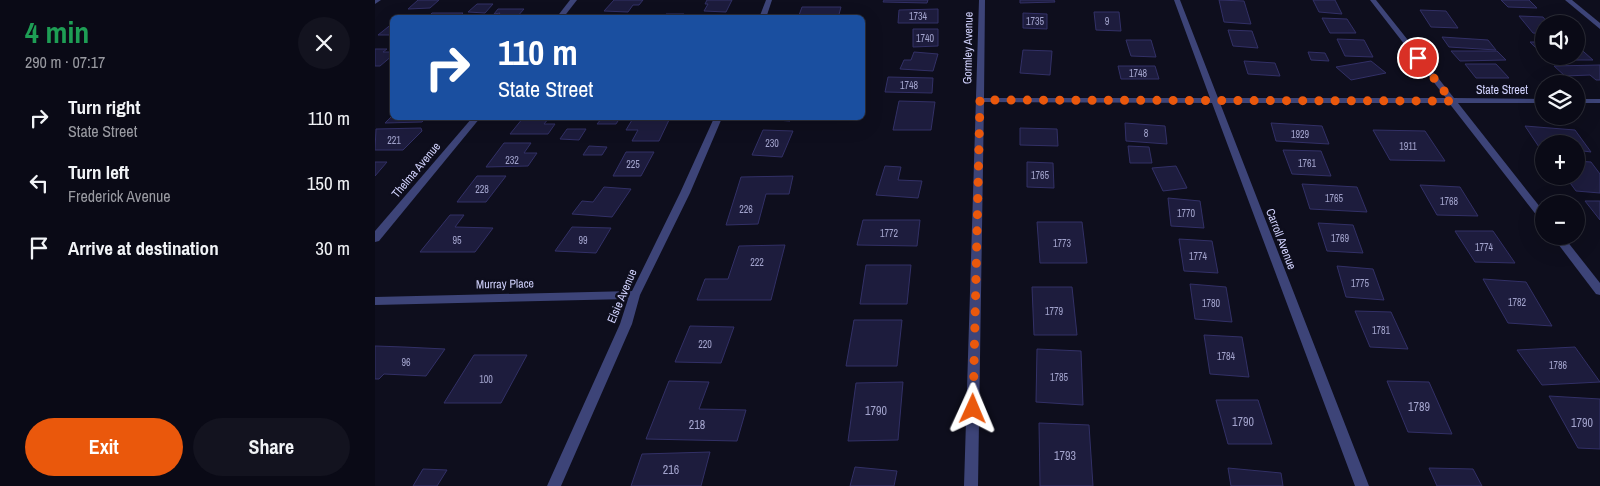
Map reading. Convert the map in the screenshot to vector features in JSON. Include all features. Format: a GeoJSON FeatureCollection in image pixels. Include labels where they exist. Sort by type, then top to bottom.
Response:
{"type":"FeatureCollection","features":[{"type":"Feature","properties":{"kind":"street"},"geometry":{"type":"LineString","coordinates":[[562,15],[574,0]]}},
{"type":"Feature","properties":{"kind":"street"},"geometry":{"type":"LineString","coordinates":[[763,15],[769,0]]}},
{"type":"Feature","properties":{"kind":"street","name":"Gormley Avenue"},"geometry":{"type":"LineString","coordinates":[[971,486],[981,0]]}},
{"type":"Feature","properties":{"kind":"street","name":"Carroll Avenue"},"geometry":{"type":"LineString","coordinates":[[1177,0],[1362,486]]}},
{"type":"Feature","properties":{"kind":"street"},"geometry":{"type":"LineString","coordinates":[[1373,0],[1535,207]]}},
{"type":"Feature","properties":{"kind":"street"},"geometry":{"type":"LineString","coordinates":[[1568,0],[1600,27]]}},
{"type":"Feature","properties":{"kind":"street","name":"State Street"},"geometry":{"type":"LineString","coordinates":[[980,100],[1535,101]]}},
{"type":"Feature","properties":{"kind":"street"},"geometry":{"type":"LineString","coordinates":[[1585,101],[1600,102]]}},
{"type":"Feature","properties":{"kind":"street","name":"Thelma Avenue"},"geometry":{"type":"LineString","coordinates":[[375,238],[474,120]]}},
{"type":"Feature","properties":{"kind":"street","name":"Elsie Avenue"},"geometry":{"type":"LineString","coordinates":[[555,486],[625,324],[635,295],[685,193],[717,120]]}},
{"type":"Feature","properties":{"kind":"street"},"geometry":{"type":"LineString","coordinates":[[1564,245],[1600,291]]}},
{"type":"Feature","properties":{"kind":"street","name":"Murray Place"},"geometry":{"type":"LineString","coordinates":[[375,301],[635,295]]}},
{"type":"Feature","properties":{"kind":"building"},"geometry":{"type":"Polygon","coordinates":[[[418,0],[439,0],[430,8],[408,9],[418,0]]]}},
{"type":"Feature","properties":{"kind":"building"},"geometry":{"type":"Polygon","coordinates":[[[614,0],[643,0],[639,5],[633,5],[628,12],[604,11],[614,0]]]}},
{"type":"Feature","properties":{"kind":"building"},"geometry":{"type":"Polygon","coordinates":[[[707,0],[732,0],[726,12],[704,11],[708,4],[705,4],[707,0]]]}},
{"type":"Feature","properties":{"kind":"building"},"geometry":{"type":"Polygon","coordinates":[[[884,0],[928,0],[927,3],[883,2],[884,0]]]}},
{"type":"Feature","properties":{"kind":"building"},"geometry":{"type":"Polygon","coordinates":[[[1020,0],[1054,0],[1055,2],[1020,3],[1020,0]]]}},
{"type":"Feature","properties":{"kind":"building"},"geometry":{"type":"Polygon","coordinates":[[[1219,0],[1244,1],[1251,24],[1224,22],[1219,0]]]}},
{"type":"Feature","properties":{"kind":"building"},"geometry":{"type":"Polygon","coordinates":[[[1313,0],[1335,0],[1342,14],[1319,12],[1313,0]]]}},
{"type":"Feature","properties":{"kind":"building"},"geometry":{"type":"Polygon","coordinates":[[[1501,0],[1529,0],[1537,8],[1508,7],[1501,0]]]}},
{"type":"Feature","properties":{"kind":"building"},"geometry":{"type":"Polygon","coordinates":[[[477,4],[493,4],[485,13],[468,12],[477,4]]]}},
{"type":"Feature","properties":{"kind":"building"},"geometry":{"type":"Polygon","coordinates":[[[802,7],[841,7],[839,15],[799,15],[802,7]]]}},
{"type":"Feature","properties":{"kind":"building"},"geometry":{"type":"Polygon","coordinates":[[[498,9],[524,9],[519,15],[494,14],[498,9]]]}},
{"type":"Feature","properties":{"kind":"building"},"geometry":{"type":"Polygon","coordinates":[[[938,9],[938,23],[898,23],[899,10],[938,9]]]}},
{"type":"Feature","properties":{"kind":"building"},"geometry":{"type":"Polygon","coordinates":[[[1420,10],[1446,11],[1458,28],[1431,27],[1420,10]]]}},
{"type":"Feature","properties":{"kind":"building"},"geometry":{"type":"Polygon","coordinates":[[[1094,12],[1119,12],[1121,31],[1096,30],[1094,12]]]}},
{"type":"Feature","properties":{"kind":"building"},"geometry":{"type":"Polygon","coordinates":[[[432,13],[463,13],[461,15],[430,15],[432,13]]]}},
{"type":"Feature","properties":{"kind":"building"},"geometry":{"type":"Polygon","coordinates":[[[1023,13],[1047,14],[1047,29],[1023,28],[1023,13]]]}},
{"type":"Feature","properties":{"kind":"building"},"geometry":{"type":"Polygon","coordinates":[[[666,14],[684,14],[684,15],[666,14]]]}},
{"type":"Feature","properties":{"kind":"building"},"geometry":{"type":"Polygon","coordinates":[[[1519,16],[1535,17],[1535,33],[1519,16]]]}},
{"type":"Feature","properties":{"kind":"building"},"geometry":{"type":"Polygon","coordinates":[[[1322,18],[1347,19],[1356,33],[1330,33],[1322,18]]]}},
{"type":"Feature","properties":{"kind":"building"},"geometry":{"type":"Polygon","coordinates":[[[390,25],[390,35],[378,35],[390,25]]]}},
{"type":"Feature","properties":{"kind":"building"},"geometry":{"type":"Polygon","coordinates":[[[913,29],[938,29],[938,46],[913,47],[913,29]]]}},
{"type":"Feature","properties":{"kind":"building"},"geometry":{"type":"Polygon","coordinates":[[[1228,30],[1252,31],[1258,48],[1233,46],[1228,30]]]}},
{"type":"Feature","properties":{"kind":"building"},"geometry":{"type":"Polygon","coordinates":[[[1442,37],[1488,40],[1496,50],[1449,47],[1442,37]]]}},
{"type":"Feature","properties":{"kind":"building"},"geometry":{"type":"Polygon","coordinates":[[[1337,39],[1364,40],[1373,57],[1345,56],[1337,39]]]}},
{"type":"Feature","properties":{"kind":"building"},"geometry":{"type":"Polygon","coordinates":[[[1126,40],[1151,40],[1156,57],[1131,56],[1126,40]]]}},
{"type":"Feature","properties":{"kind":"building"},"geometry":{"type":"Polygon","coordinates":[[[375,49],[387,49],[383,52],[390,52],[390,58],[380,66],[375,66],[375,49]]]}},
{"type":"Feature","properties":{"kind":"building"},"geometry":{"type":"Polygon","coordinates":[[[1023,50],[1052,51],[1050,75],[1020,73],[1023,50]]]}},
{"type":"Feature","properties":{"kind":"building"},"geometry":{"type":"Polygon","coordinates":[[[1451,51],[1497,51],[1506,60],[1460,61],[1451,51]]]}},
{"type":"Feature","properties":{"kind":"building"},"geometry":{"type":"Polygon","coordinates":[[[914,52],[938,54],[933,71],[900,69],[904,60],[911,60],[914,52]]]}},
{"type":"Feature","properties":{"kind":"building"},"geometry":{"type":"Polygon","coordinates":[[[1308,52],[1325,53],[1329,61],[1311,60],[1308,52]]]}},
{"type":"Feature","properties":{"kind":"building"},"geometry":{"type":"Polygon","coordinates":[[[1585,53],[1593,60],[1585,60],[1585,53]]]}},
{"type":"Feature","properties":{"kind":"building"},"geometry":{"type":"Polygon","coordinates":[[[1244,61],[1275,63],[1280,76],[1248,74],[1244,61]]]}},
{"type":"Feature","properties":{"kind":"building"},"geometry":{"type":"Polygon","coordinates":[[[1371,61],[1386,73],[1351,80],[1336,67],[1371,61]]]}},
{"type":"Feature","properties":{"kind":"building"},"geometry":{"type":"Polygon","coordinates":[[[1465,64],[1496,64],[1509,78],[1476,78],[1465,64]]]}},
{"type":"Feature","properties":{"kind":"building"},"geometry":{"type":"Polygon","coordinates":[[[1600,65],[1600,80],[1596,80],[1590,75],[1564,75],[1554,66],[1600,65]]]}},
{"type":"Feature","properties":{"kind":"building"},"geometry":{"type":"Polygon","coordinates":[[[1118,66],[1155,66],[1159,79],[1121,79],[1118,66]]]}},
{"type":"Feature","properties":{"kind":"building"},"geometry":{"type":"Polygon","coordinates":[[[888,77],[933,78],[932,93],[885,92],[888,77]]]}},
{"type":"Feature","properties":{"kind":"building"},"geometry":{"type":"Polygon","coordinates":[[[899,101],[935,102],[931,130],[893,130],[899,101]]]}},
{"type":"Feature","properties":{"kind":"building"},"geometry":{"type":"Polygon","coordinates":[[[390,118],[390,120],[424,120],[422,122],[385,123],[390,118]]]}},
{"type":"Feature","properties":{"kind":"building"},"geometry":{"type":"Polygon","coordinates":[[[521,120],[547,120],[544,124],[555,124],[548,134],[510,134],[521,120]]]}},
{"type":"Feature","properties":{"kind":"building"},"geometry":{"type":"Polygon","coordinates":[[[600,120],[619,120],[616,124],[597,124],[600,120]]]}},
{"type":"Feature","properties":{"kind":"building"},"geometry":{"type":"Polygon","coordinates":[[[632,120],[669,120],[659,141],[632,141],[638,130],[626,130],[632,120]]]}},
{"type":"Feature","properties":{"kind":"building"},"geometry":{"type":"Polygon","coordinates":[[[1125,123],[1165,126],[1167,144],[1126,141],[1125,123]]]}},
{"type":"Feature","properties":{"kind":"building"},"geometry":{"type":"Polygon","coordinates":[[[1271,123],[1322,126],[1329,144],[1276,141],[1271,123]]]}},
{"type":"Feature","properties":{"kind":"building"},"geometry":{"type":"Polygon","coordinates":[[[1525,126],[1575,130],[1579,135],[1535,135],[1535,141],[1525,126]]]}},
{"type":"Feature","properties":{"kind":"building"},"geometry":{"type":"Polygon","coordinates":[[[421,128],[422,131],[403,150],[375,150],[376,129],[421,128]]]}},
{"type":"Feature","properties":{"kind":"building"},"geometry":{"type":"Polygon","coordinates":[[[1020,128],[1057,129],[1058,146],[1020,145],[1020,128]]]}},
{"type":"Feature","properties":{"kind":"building"},"geometry":{"type":"Polygon","coordinates":[[[567,129],[586,129],[579,140],[560,139],[567,129]]]}},
{"type":"Feature","properties":{"kind":"building"},"geometry":{"type":"Polygon","coordinates":[[[763,130],[793,131],[782,157],[752,155],[763,130]]]}},
{"type":"Feature","properties":{"kind":"building"},"geometry":{"type":"Polygon","coordinates":[[[1373,130],[1425,131],[1445,161],[1390,160],[1373,130]]]}},
{"type":"Feature","properties":{"kind":"building"},"geometry":{"type":"Polygon","coordinates":[[[504,143],[531,143],[524,153],[537,153],[528,166],[486,167],[504,143]]]}},
{"type":"Feature","properties":{"kind":"building"},"geometry":{"type":"Polygon","coordinates":[[[1585,144],[1591,152],[1585,151],[1585,144]]]}},
{"type":"Feature","properties":{"kind":"building"},"geometry":{"type":"Polygon","coordinates":[[[589,146],[607,147],[602,155],[583,155],[589,146]]]}},
{"type":"Feature","properties":{"kind":"building"},"geometry":{"type":"Polygon","coordinates":[[[1128,146],[1149,147],[1152,163],[1130,163],[1128,146]]]}},
{"type":"Feature","properties":{"kind":"building"},"geometry":{"type":"Polygon","coordinates":[[[1283,150],[1321,151],[1331,176],[1292,174],[1283,150]]]}},
{"type":"Feature","properties":{"kind":"building"},"geometry":{"type":"Polygon","coordinates":[[[626,152],[654,152],[641,176],[613,176],[626,152]]]}},
{"type":"Feature","properties":{"kind":"building"},"geometry":{"type":"Polygon","coordinates":[[[375,162],[387,162],[375,176],[375,162]]]}},
{"type":"Feature","properties":{"kind":"building"},"geometry":{"type":"Polygon","coordinates":[[[1027,162],[1053,163],[1054,188],[1027,187],[1027,162]]]}},
{"type":"Feature","properties":{"kind":"building"},"geometry":{"type":"Polygon","coordinates":[[[1585,162],[1591,162],[1600,174],[1600,193],[1576,191],[1572,185],[1585,185],[1585,162]]]}},
{"type":"Feature","properties":{"kind":"building"},"geometry":{"type":"Polygon","coordinates":[[[885,166],[901,167],[898,180],[922,181],[918,198],[876,195],[885,166]]]}},
{"type":"Feature","properties":{"kind":"building"},"geometry":{"type":"Polygon","coordinates":[[[1176,166],[1187,188],[1163,191],[1152,168],[1176,166]]]}},
{"type":"Feature","properties":{"kind":"building"},"geometry":{"type":"Polygon","coordinates":[[[477,176],[506,176],[486,202],[457,202],[477,176]]]}},
{"type":"Feature","properties":{"kind":"building"},"geometry":{"type":"Polygon","coordinates":[[[793,176],[789,194],[766,194],[758,224],[726,225],[741,177],[793,176]]]}},
{"type":"Feature","properties":{"kind":"building"},"geometry":{"type":"Polygon","coordinates":[[[1302,184],[1357,187],[1367,212],[1310,209],[1302,184]]]}},
{"type":"Feature","properties":{"kind":"building"},"geometry":{"type":"Polygon","coordinates":[[[1420,185],[1460,187],[1478,216],[1437,215],[1420,185]]]}},
{"type":"Feature","properties":{"kind":"building"},"geometry":{"type":"Polygon","coordinates":[[[604,187],[631,189],[612,217],[572,214],[582,201],[593,202],[604,187]]]}},
{"type":"Feature","properties":{"kind":"building"},"geometry":{"type":"Polygon","coordinates":[[[1168,198],[1200,201],[1204,228],[1171,226],[1168,198]]]}},
{"type":"Feature","properties":{"kind":"building"},"geometry":{"type":"Polygon","coordinates":[[[1585,201],[1600,201],[1600,220],[1585,201]]]}},
{"type":"Feature","properties":{"kind":"building"},"geometry":{"type":"Polygon","coordinates":[[[450,215],[464,215],[455,227],[493,228],[475,252],[420,252],[450,215]]]}},
{"type":"Feature","properties":{"kind":"building"},"geometry":{"type":"Polygon","coordinates":[[[863,220],[920,220],[917,246],[857,245],[863,220]]]}},
{"type":"Feature","properties":{"kind":"building"},"geometry":{"type":"Polygon","coordinates":[[[1037,222],[1082,222],[1087,263],[1040,263],[1037,222]]]}},
{"type":"Feature","properties":{"kind":"building"},"geometry":{"type":"Polygon","coordinates":[[[1318,223],[1353,225],[1363,253],[1327,251],[1318,223]]]}},
{"type":"Feature","properties":{"kind":"building"},"geometry":{"type":"Polygon","coordinates":[[[572,227],[611,228],[596,253],[555,251],[572,227]]]}},
{"type":"Feature","properties":{"kind":"building"},"geometry":{"type":"Polygon","coordinates":[[[1455,231],[1493,231],[1515,263],[1475,262],[1455,231]]]}},
{"type":"Feature","properties":{"kind":"building"},"geometry":{"type":"Polygon","coordinates":[[[1179,239],[1212,241],[1218,273],[1184,271],[1179,239]]]}},
{"type":"Feature","properties":{"kind":"building"},"geometry":{"type":"Polygon","coordinates":[[[785,245],[771,300],[697,300],[705,279],[728,279],[739,246],[785,245]]]}},
{"type":"Feature","properties":{"kind":"building"},"geometry":{"type":"Polygon","coordinates":[[[866,265],[911,265],[907,304],[860,304],[866,265]]]}},
{"type":"Feature","properties":{"kind":"building"},"geometry":{"type":"Polygon","coordinates":[[[1337,266],[1373,269],[1384,300],[1346,297],[1337,266]]]}},
{"type":"Feature","properties":{"kind":"building"},"geometry":{"type":"Polygon","coordinates":[[[1483,279],[1526,282],[1552,326],[1508,323],[1483,279]]]}},
{"type":"Feature","properties":{"kind":"building"},"geometry":{"type":"Polygon","coordinates":[[[1190,284],[1226,287],[1232,322],[1195,319],[1190,284]]]}},
{"type":"Feature","properties":{"kind":"building"},"geometry":{"type":"Polygon","coordinates":[[[1032,287],[1072,287],[1077,335],[1034,335],[1032,287]]]}},
{"type":"Feature","properties":{"kind":"building"},"geometry":{"type":"Polygon","coordinates":[[[1355,311],[1391,312],[1408,349],[1370,347],[1355,311]]]}},
{"type":"Feature","properties":{"kind":"building"},"geometry":{"type":"Polygon","coordinates":[[[854,320],[902,320],[897,366],[846,366],[854,320]]]}},
{"type":"Feature","properties":{"kind":"building"},"geometry":{"type":"Polygon","coordinates":[[[690,326],[734,327],[721,363],[675,362],[690,326]]]}},
{"type":"Feature","properties":{"kind":"building"},"geometry":{"type":"Polygon","coordinates":[[[1204,335],[1242,337],[1249,377],[1210,374],[1204,335]]]}},
{"type":"Feature","properties":{"kind":"building"},"geometry":{"type":"Polygon","coordinates":[[[375,346],[445,349],[426,376],[384,374],[379,379],[375,379],[375,346]]]}},
{"type":"Feature","properties":{"kind":"building"},"geometry":{"type":"Polygon","coordinates":[[[1575,347],[1600,382],[1542,385],[1517,350],[1575,347]]]}},
{"type":"Feature","properties":{"kind":"building"},"geometry":{"type":"Polygon","coordinates":[[[1037,349],[1081,351],[1083,405],[1036,402],[1037,349]]]}},
{"type":"Feature","properties":{"kind":"building"},"geometry":{"type":"Polygon","coordinates":[[[474,355],[527,355],[501,403],[444,403],[474,355]]]}},
{"type":"Feature","properties":{"kind":"building"},"geometry":{"type":"Polygon","coordinates":[[[669,381],[709,382],[699,409],[746,410],[737,441],[646,439],[669,381]]]}},
{"type":"Feature","properties":{"kind":"building"},"geometry":{"type":"Polygon","coordinates":[[[1387,381],[1429,382],[1452,434],[1408,432],[1387,381]]]}},
{"type":"Feature","properties":{"kind":"building"},"geometry":{"type":"Polygon","coordinates":[[[903,382],[898,440],[848,441],[856,383],[903,382]]]}},
{"type":"Feature","properties":{"kind":"building"},"geometry":{"type":"Polygon","coordinates":[[[1549,396],[1600,399],[1600,449],[1578,448],[1549,396]]]}},
{"type":"Feature","properties":{"kind":"building"},"geometry":{"type":"Polygon","coordinates":[[[1216,400],[1258,400],[1272,444],[1228,444],[1216,400]]]}},
{"type":"Feature","properties":{"kind":"building"},"geometry":{"type":"Polygon","coordinates":[[[1039,423],[1089,425],[1093,486],[1040,486],[1039,423]]]}},
{"type":"Feature","properties":{"kind":"building"},"geometry":{"type":"Polygon","coordinates":[[[710,452],[701,486],[631,486],[642,454],[710,452]]]}},
{"type":"Feature","properties":{"kind":"building"},"geometry":{"type":"Polygon","coordinates":[[[855,467],[897,471],[894,486],[850,486],[855,467]]]}},
{"type":"Feature","properties":{"kind":"building"},"geometry":{"type":"Polygon","coordinates":[[[1228,468],[1281,473],[1283,486],[1231,486],[1228,468]]]}},
{"type":"Feature","properties":{"kind":"building"},"geometry":{"type":"Polygon","coordinates":[[[1429,468],[1473,469],[1482,486],[1437,486],[1429,468]]]}},
{"type":"Feature","properties":{"kind":"building"},"geometry":{"type":"Polygon","coordinates":[[[423,469],[447,470],[437,486],[413,486],[423,469]]]}},
{"type":"Feature","properties":{"kind":"route"},"geometry":{"type":"LineString","coordinates":[[973,409],[980,100],[1452,101],[1418,58]]}}]}
